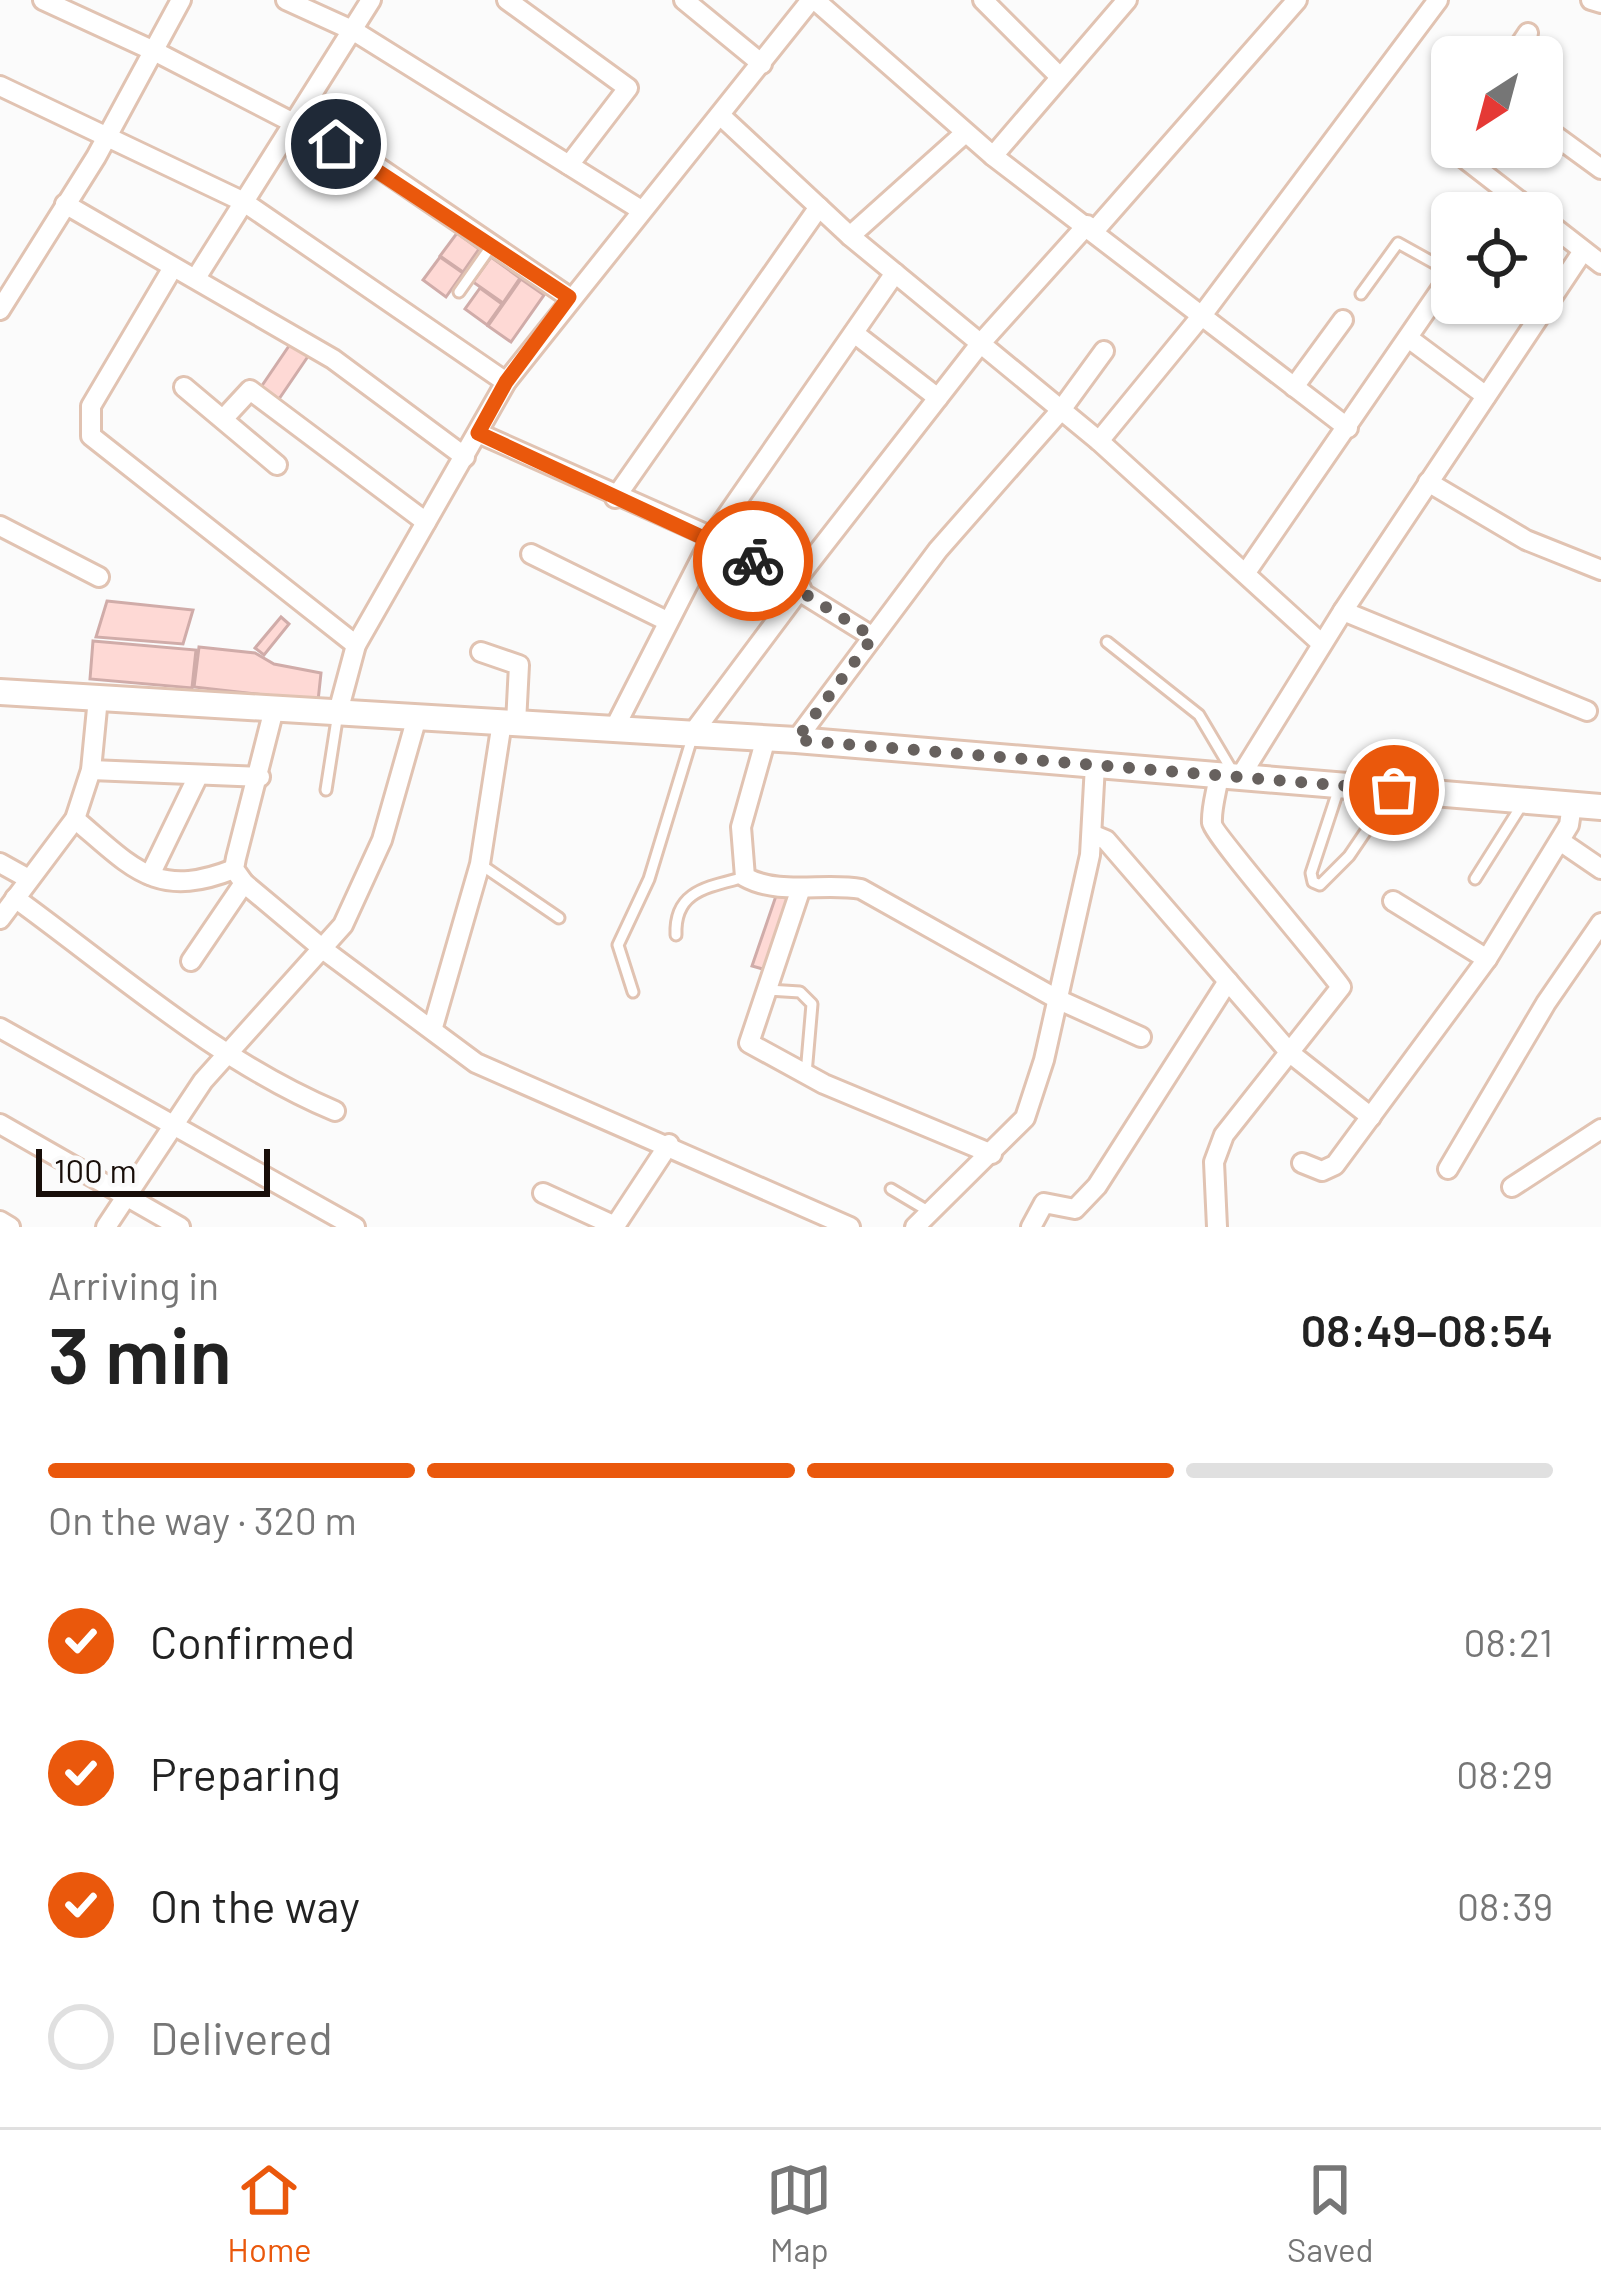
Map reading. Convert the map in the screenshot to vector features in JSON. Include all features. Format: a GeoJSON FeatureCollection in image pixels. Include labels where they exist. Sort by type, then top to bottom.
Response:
{"type":"FeatureCollection","features":[{"type":"Feature","properties":{"kind":"street"},"geometry":{"type":"LineString","coordinates":[[43,0],[156,52],[375,165],[569,297]]}},
{"type":"Feature","properties":{"kind":"street"},"geometry":{"type":"LineString","coordinates":[[0,310],[109,134],[181,0]]}},
{"type":"Feature","properties":{"kind":"street"},"geometry":{"type":"LineString","coordinates":[[286,0],[353,32],[640,210]]}},
{"type":"Feature","properties":{"kind":"street"},"geometry":{"type":"LineString","coordinates":[[196,278],[371,0]]}},
{"type":"Feature","properties":{"kind":"street"},"geometry":{"type":"LineString","coordinates":[[507,0],[628,88],[569,165]]}},
{"type":"Feature","properties":{"kind":"street"},"geometry":{"type":"LineString","coordinates":[[684,0],[762,64]]}},
{"type":"Feature","properties":{"kind":"street"},"geometry":{"type":"LineString","coordinates":[[338,712],[356,645],[506,382],[569,297],[813,0],[993,156],[1348,428]]}},
{"type":"Feature","properties":{"kind":"street"},"geometry":{"type":"LineString","coordinates":[[983,0],[1060,77]]}},
{"type":"Feature","properties":{"kind":"street"},"geometry":{"type":"LineString","coordinates":[[993,156],[1120,8],[1098,0]]}},
{"type":"Feature","properties":{"kind":"street"},"geometry":{"type":"LineString","coordinates":[[692,734],[980,344],[1297,0]]}},
{"type":"Feature","properties":{"kind":"street"},"geometry":{"type":"LineString","coordinates":[[1099,441],[1203,314],[1438,0]]}},
{"type":"Feature","properties":{"kind":"street"},"geometry":{"type":"LineString","coordinates":[[1591,0],[1601,3]]}},
{"type":"Feature","properties":{"kind":"street"},"geometry":{"type":"LineString","coordinates":[[0,86],[244,202],[506,382]]}},
{"type":"Feature","properties":{"kind":"street"},"geometry":{"type":"LineString","coordinates":[[720,115],[850,236],[1099,441],[1247,571],[1322,644]]}},
{"type":"Feature","properties":{"kind":"street"},"geometry":{"type":"LineString","coordinates":[[850,236],[965,133]]}},
{"type":"Feature","properties":{"kind":"street"},"geometry":{"type":"LineString","coordinates":[[1563,141],[1601,169]]}},
{"type":"Feature","properties":{"kind":"street"},"geometry":{"type":"LineString","coordinates":[[1477,168],[1508,192]]}},
{"type":"Feature","properties":{"kind":"street"},"geometry":{"type":"LineString","coordinates":[[65,203],[332,359],[465,457]]}},
{"type":"Feature","properties":{"kind":"street"},"geometry":{"type":"LineString","coordinates":[[615,498],[819,207]]}},
{"type":"Feature","properties":{"kind":"street"},"geometry":{"type":"LineString","coordinates":[[1563,235],[1601,264]]}},
{"type":"Feature","properties":{"kind":"street"},"geometry":{"type":"LineString","coordinates":[[1216,1227],[1217,1150],[1341,987],[1311,955],[1236,851],[1218,839],[1212,823],[1232,776],[1583,251]]}},
{"type":"Feature","properties":{"kind":"street"},"geometry":{"type":"LineString","coordinates":[[172,268],[91,406],[91,436],[356,645]]}},
{"type":"Feature","properties":{"kind":"street"},"geometry":{"type":"LineString","coordinates":[[614,729],[712,537],[896,273]]}},
{"type":"Feature","properties":{"kind":"street"},"geometry":{"type":"LineString","coordinates":[[1247,571],[1431,307]]}},
{"type":"Feature","properties":{"kind":"street"},"geometry":{"type":"LineString","coordinates":[[1294,387],[1343,320]]}},
{"type":"Feature","properties":{"kind":"street"},"geometry":{"type":"LineString","coordinates":[[854,333],[938,398]]}},
{"type":"Feature","properties":{"kind":"street"},"geometry":{"type":"LineString","coordinates":[[1411,340],[1486,396]]}},
{"type":"Feature","properties":{"kind":"street"},"geometry":{"type":"LineString","coordinates":[[796,740],[938,550],[1061,410],[1104,351]]}},
{"type":"Feature","properties":{"kind":"street"},"geometry":{"type":"LineString","coordinates":[[184,387],[277,465]]}},
{"type":"Feature","properties":{"kind":"street"},"geometry":{"type":"LineString","coordinates":[[224,417],[250,390],[427,522]]}},
{"type":"Feature","properties":{"kind":"street"},"geometry":{"type":"LineString","coordinates":[[478,433],[615,498],[712,537],[873,637]]}},
{"type":"Feature","properties":{"kind":"street"},"geometry":{"type":"LineString","coordinates":[[1428,482],[1526,540],[1601,570]]}},
{"type":"Feature","properties":{"kind":"street"},"geometry":{"type":"LineString","coordinates":[[2,532],[99,577]]}},
{"type":"Feature","properties":{"kind":"street"},"geometry":{"type":"LineString","coordinates":[[531,554],[667,621]]}},
{"type":"Feature","properties":{"kind":"street"},"geometry":{"type":"LineString","coordinates":[[1342,611],[1587,711]]}},
{"type":"Feature","properties":{"kind":"street"},"geometry":{"type":"LineString","coordinates":[[433,1028],[480,864],[519,665],[481,652]]}},
{"type":"Feature","properties":{"kind":"street"},"geometry":{"type":"LineString","coordinates":[[0,692],[796,740],[1601,807]]}},
{"type":"Feature","properties":{"kind":"street"},"geometry":{"type":"LineString","coordinates":[[0,919],[75,819],[91,770],[98,698]]}},
{"type":"Feature","properties":{"kind":"street"},"geometry":{"type":"LineString","coordinates":[[191,961],[239,876],[274,709]]}},
{"type":"Feature","properties":{"kind":"street"},"geometry":{"type":"LineString","coordinates":[[106,1227],[170,1127],[227,1052],[343,925],[382,840],[417,717]]}},
{"type":"Feature","properties":{"kind":"street"},"geometry":{"type":"LineString","coordinates":[[766,738],[741,827],[745,877],[801,888],[834,884],[861,890],[1057,999],[1142,1037]]}},
{"type":"Feature","properties":{"kind":"street"},"geometry":{"type":"LineString","coordinates":[[915,1227],[1024,1118],[1094,835],[1095,765]]}},
{"type":"Feature","properties":{"kind":"street"},"geometry":{"type":"LineString","coordinates":[[91,770],[260,777]]}},
{"type":"Feature","properties":{"kind":"street"},"geometry":{"type":"LineString","coordinates":[[150,875],[198,776]]}},
{"type":"Feature","properties":{"kind":"street"},"geometry":{"type":"LineString","coordinates":[[1303,1163],[1322,1172],[1335,1165],[1487,959],[1560,842],[1572,805]]}},
{"type":"Feature","properties":{"kind":"street"},"geometry":{"type":"LineString","coordinates":[[75,819],[150,875],[190,885],[239,876]]}},
{"type":"Feature","properties":{"kind":"street"},"geometry":{"type":"LineString","coordinates":[[1094,835],[1106,840],[1290,1053],[1371,1117]]}},
{"type":"Feature","properties":{"kind":"street"},"geometry":{"type":"LineString","coordinates":[[1560,842],[1601,868]]}},
{"type":"Feature","properties":{"kind":"street"},"geometry":{"type":"LineString","coordinates":[[0,863],[27,878]]}},
{"type":"Feature","properties":{"kind":"street"},"geometry":{"type":"LineString","coordinates":[[239,876],[324,950],[476,1063],[850,1227]]}},
{"type":"Feature","properties":{"kind":"street"},"geometry":{"type":"LineString","coordinates":[[801,888],[748,1034],[749,1043],[806,1074],[992,1154]]}},
{"type":"Feature","properties":{"kind":"street"},"geometry":{"type":"LineString","coordinates":[[15,898],[227,1052],[293,1093],[335,1111]]}},
{"type":"Feature","properties":{"kind":"street"},"geometry":{"type":"LineString","coordinates":[[1394,901],[1487,959]]}},
{"type":"Feature","properties":{"kind":"street"},"geometry":{"type":"LineString","coordinates":[[1448,1169],[1546,1003],[1601,923]]}},
{"type":"Feature","properties":{"kind":"street"},"geometry":{"type":"LineString","coordinates":[[1031,1227],[1044,1203],[1075,1209],[1097,1186],[1228,981]]}},
{"type":"Feature","properties":{"kind":"street"},"geometry":{"type":"LineString","coordinates":[[0,1028],[355,1227]]}},
{"type":"Feature","properties":{"kind":"street"},"geometry":{"type":"LineString","coordinates":[[0,1124],[180,1227]]}},
{"type":"Feature","properties":{"kind":"street"},"geometry":{"type":"LineString","coordinates":[[1512,1187],[1601,1129]]}},
{"type":"Feature","properties":{"kind":"street"},"geometry":{"type":"LineString","coordinates":[[542,1193],[616,1226],[669,1144]]}},
{"type":"Feature","properties":{"kind":"street"},"geometry":{"type":"LineString","coordinates":[[0,1221],[10,1227]]}},
{"type":"Feature","properties":{"kind":"lane"},"geometry":{"type":"LineString","coordinates":[[1360,294],[1398,243],[1431,261]]}},
{"type":"Feature","properties":{"kind":"lane"},"geometry":{"type":"LineString","coordinates":[[459,292],[492,244]]}},
{"type":"Feature","properties":{"kind":"lane"},"geometry":{"type":"LineString","coordinates":[[1106,642],[1198,715],[1232,776]]}},
{"type":"Feature","properties":{"kind":"lane"},"geometry":{"type":"LineString","coordinates":[[326,790],[338,712]]}},
{"type":"Feature","properties":{"kind":"lane"},"geometry":{"type":"LineString","coordinates":[[632,992],[617,945],[649,879],[692,734]]}},
{"type":"Feature","properties":{"kind":"lane"},"geometry":{"type":"LineString","coordinates":[[1340,785],[1311,873],[1312,882],[1321,885],[1349,856],[1394,790]]}},
{"type":"Feature","properties":{"kind":"lane"},"geometry":{"type":"LineString","coordinates":[[1475,879],[1523,803]]}},
{"type":"Feature","properties":{"kind":"lane"},"geometry":{"type":"LineString","coordinates":[[480,864],[559,918]]}},
{"type":"Feature","properties":{"kind":"lane"},"geometry":{"type":"LineString","coordinates":[[676,934],[677,909],[685,898],[745,877]]}},
{"type":"Feature","properties":{"kind":"lane"},"geometry":{"type":"LineString","coordinates":[[767,990],[800,992],[812,1004],[806,1074]]}},
{"type":"Feature","properties":{"kind":"lane"},"geometry":{"type":"LineString","coordinates":[[892,1189],[928,1211]]}},
{"type":"Feature","properties":{"kind":"building"},"geometry":{"type":"Polygon","coordinates":[[[457,233],[479,249],[463,272],[440,256],[457,233]]]}},
{"type":"Feature","properties":{"kind":"building"},"geometry":{"type":"Polygon","coordinates":[[[440,257],[463,273],[446,297],[423,280],[440,257]]]}},
{"type":"Feature","properties":{"kind":"building"},"geometry":{"type":"Polygon","coordinates":[[[491,257],[520,278],[503,303],[473,282],[491,257]]]}},
{"type":"Feature","properties":{"kind":"building"},"geometry":{"type":"Polygon","coordinates":[[[521,279],[544,295],[511,342],[488,326],[521,279]]]}},
{"type":"Feature","properties":{"kind":"building"},"geometry":{"type":"Polygon","coordinates":[[[480,288],[502,304],[487,325],[465,309],[480,288]]]}},
{"type":"Feature","properties":{"kind":"building"},"geometry":{"type":"Polygon","coordinates":[[[293,340],[311,352],[279,399],[261,387],[293,340]]]}},
{"type":"Feature","properties":{"kind":"building"},"geometry":{"type":"Polygon","coordinates":[[[107,601],[193,610],[183,644],[96,637],[107,601]]]}},
{"type":"Feature","properties":{"kind":"building"},"geometry":{"type":"Polygon","coordinates":[[[281,617],[289,624],[264,655],[255,648],[281,617]]]}},
{"type":"Feature","properties":{"kind":"building"},"geometry":{"type":"Polygon","coordinates":[[[93,641],[196,650],[192,688],[90,679],[93,641]]]}},
{"type":"Feature","properties":{"kind":"building"},"geometry":{"type":"Polygon","coordinates":[[[199,647],[255,653],[274,664],[321,673],[318,701],[194,687],[199,647]]]}},
{"type":"Feature","properties":{"kind":"building"},"geometry":{"type":"Polygon","coordinates":[[[778,890],[791,894],[766,970],[752,966],[778,890]]]}},
{"type":"Feature","properties":{"kind":"way so far"},"geometry":{"type":"LineString","coordinates":[[753,561],[873,637],[796,740],[1394,790]]}},
{"type":"Feature","properties":{"kind":"route"},"geometry":{"type":"LineString","coordinates":[[336,144],[375,165],[569,297],[506,382],[478,433],[615,498],[712,537],[753,561]]}}]}
